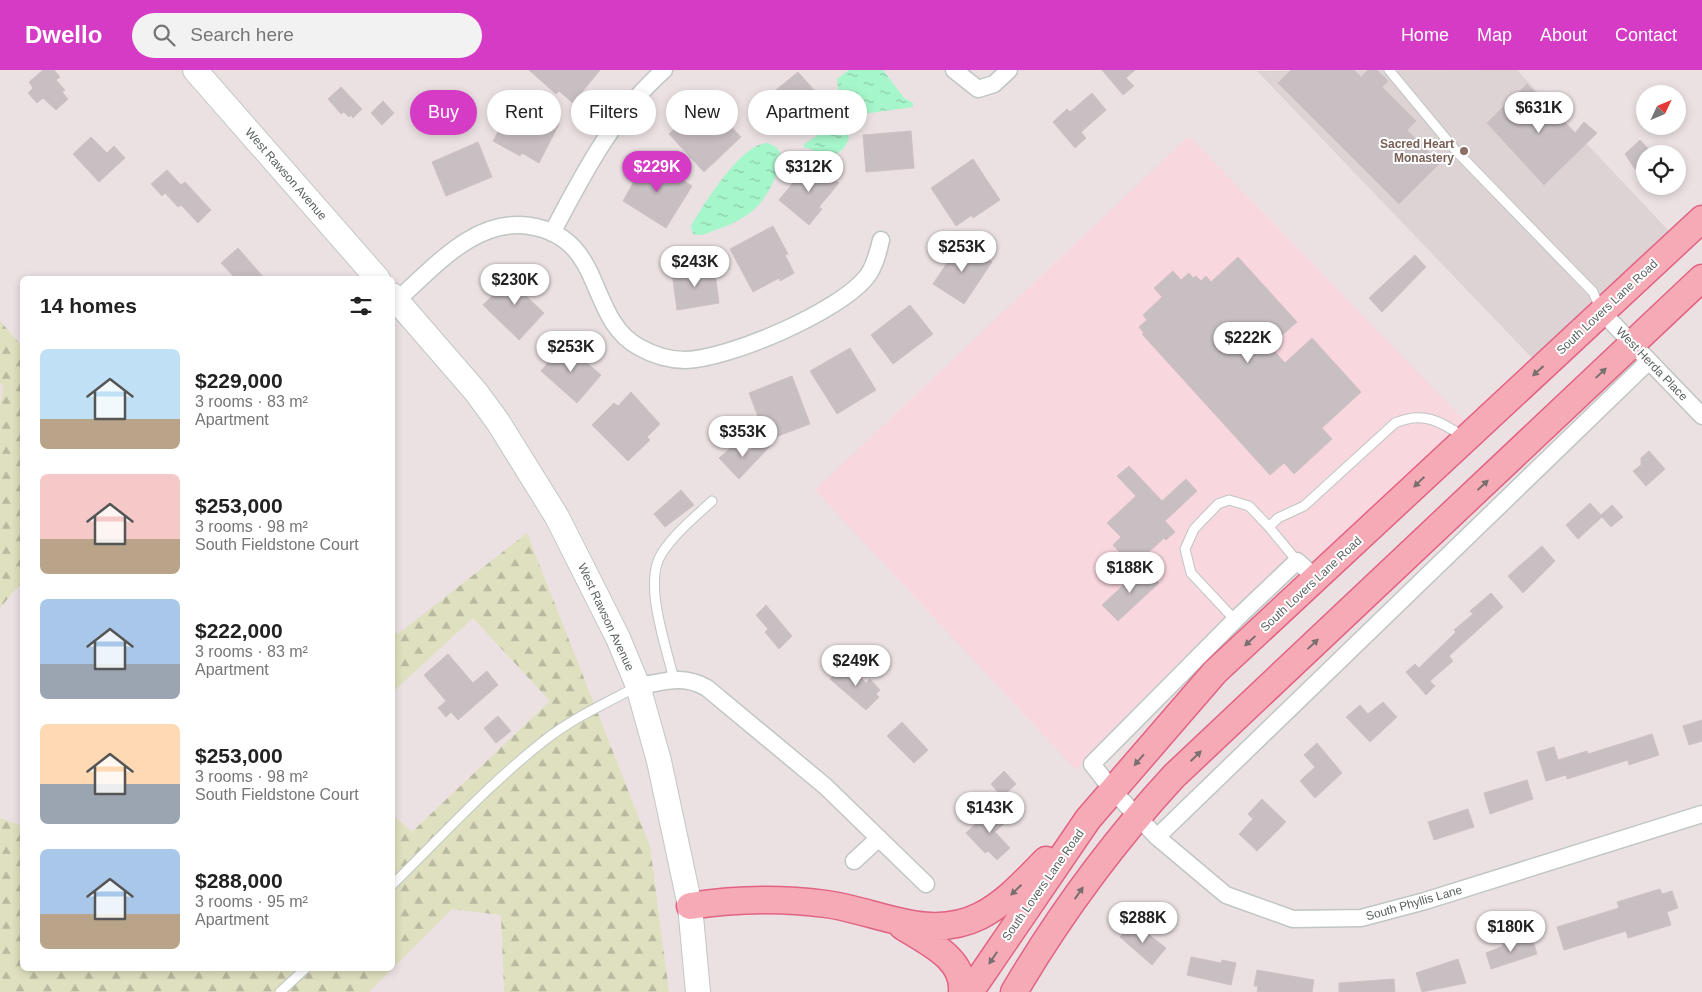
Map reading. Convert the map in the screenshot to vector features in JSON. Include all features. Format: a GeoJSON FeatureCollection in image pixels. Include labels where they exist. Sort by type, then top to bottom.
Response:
{"type":"FeatureCollection","features":[{"type":"Feature","properties":{"kind":"main road","name":"South Lovers Lane Road"},"geometry":{"type":"LineString","coordinates":[[1014,992],[1041,946],[1102,860],[1125,803],[1216,672],[1702,219]]}},
{"type":"Feature","properties":{"kind":"main road","name":"South Lovers Lane Road"},"geometry":{"type":"LineString","coordinates":[[970,992],[1088,819],[1125,803],[1174,776],[1247,707],[1640,352],[1702,278]]}},
{"type":"Feature","properties":{"kind":"main road"},"geometry":{"type":"LineString","coordinates":[[690,906],[720,902],[797,901],[858,909],[898,923],[928,927],[955,924],[979,916],[1002,903],[1088,819]]}},
{"type":"Feature","properties":{"kind":"main road"},"geometry":{"type":"LineString","coordinates":[[898,923],[936,948],[957,966],[963,982],[962,992]]}},
{"type":"Feature","properties":{"kind":"street","name":"West Rawson Avenue"},"geometry":{"type":"LineString","coordinates":[[195,70],[375,276]]}},
{"type":"Feature","properties":{"kind":"street"},"geometry":{"type":"LineString","coordinates":[[552,233],[604,141],[630,106],[664,70]]}},
{"type":"Feature","properties":{"kind":"street"},"geometry":{"type":"LineString","coordinates":[[954,70],[978,89],[994,84],[1010,70]]}},
{"type":"Feature","properties":{"kind":"street"},"geometry":{"type":"LineString","coordinates":[[395,298],[453,251],[484,232],[517,225],[541,228],[552,233],[570,246],[588,267],[596,282],[606,312],[620,331],[637,346],[660,356],[674,360],[688,360],[745,345],[801,322],[831,305],[859,285],[868,275],[875,264],[881,240]]}},
{"type":"Feature","properties":{"kind":"street","name":"West Rawson Avenue"},"geometry":{"type":"LineString","coordinates":[[395,298],[476,392],[527,467],[557,518],[596,592],[638,686],[659,760],[690,906],[698,992]]}},
{"type":"Feature","properties":{"kind":"street","name":"West Herda Place"},"geometry":{"type":"LineString","coordinates":[[1602,312],[1702,416]]}},
{"type":"Feature","properties":{"kind":"street"},"geometry":{"type":"LineString","coordinates":[[1157,837],[1640,352]]}},
{"type":"Feature","properties":{"kind":"street"},"geometry":{"type":"LineString","coordinates":[[1235,620],[1298,561],[1317,579]]}},
{"type":"Feature","properties":{"kind":"street","name":"South Phyllis Lane"},"geometry":{"type":"LineString","coordinates":[[1235,620],[1092,764],[1157,837],[1226,895],[1293,918],[1361,918],[1425,901],[1702,814]]}},
{"type":"Feature","properties":{"kind":"street"},"geometry":{"type":"LineString","coordinates":[[638,686],[674,680],[694,680],[723,699],[824,786],[926,884]]}},
{"type":"Feature","properties":{"kind":"street"},"geometry":{"type":"LineString","coordinates":[[854,861],[878,838]]}},
{"type":"Feature","properties":{"kind":"lane"},"geometry":{"type":"LineString","coordinates":[[1389,70],[1457,152],[1593,292],[1602,312]]}},
{"type":"Feature","properties":{"kind":"lane"},"geometry":{"type":"LineString","coordinates":[[1269,527],[1278,518],[1304,506],[1394,422],[1409,417],[1421,417],[1436,421],[1465,438]]}},
{"type":"Feature","properties":{"kind":"lane"},"geometry":{"type":"LineString","coordinates":[[1235,620],[1192,573],[1185,549],[1194,529],[1218,504],[1229,500],[1249,506],[1298,561]]}},
{"type":"Feature","properties":{"kind":"lane"},"geometry":{"type":"LineString","coordinates":[[674,680],[658,616],[654,582],[660,555],[681,530],[712,501]]}},
{"type":"Feature","properties":{"kind":"lane"},"geometry":{"type":"LineString","coordinates":[[395,882],[500,779],[546,740],[586,713],[638,686]]}},
{"type":"Feature","properties":{"kind":"lane"},"geometry":{"type":"LineString","coordinates":[[280,992],[303,971]]}},
{"type":"Feature","properties":{"kind":"shaded area","name":"Sacred Heart Monastery"},"geometry":{"type":"Polygon","coordinates":[[[1517,70],[1670,232],[1533,359],[1257,71],[1517,70]]]}},
{"type":"Feature","properties":{"kind":"shaded area"},"geometry":{"type":"Polygon","coordinates":[[[1189,136],[1466,422],[1318,559],[1311,559],[1303,554],[1296,555],[1281,564],[1076,770],[815,490],[1189,136]]]}},
{"type":"Feature","properties":{"kind":"green space"},"geometry":{"type":"Polygon","coordinates":[[[0,321],[20,344],[20,584],[0,608],[0,408],[3,386],[0,383],[0,321]]]}},
{"type":"Feature","properties":{"kind":"green space"},"geometry":{"type":"Polygon","coordinates":[[[527,533],[650,846],[669,992],[504,992],[501,915],[452,909],[395,966],[395,817],[412,832],[550,701],[473,618],[395,690],[395,630],[398,634],[527,533]]]}},
{"type":"Feature","properties":{"kind":"green space"},"geometry":{"type":"Polygon","coordinates":[[[0,818],[20,824],[20,971],[390,971],[369,992],[0,992],[0,818]]]}},
{"type":"Feature","properties":{"kind":"water"},"geometry":{"type":"Polygon","coordinates":[[[849,70],[883,70],[904,98],[913,103],[913,107],[867,113],[867,90],[838,90],[837,79],[849,70]]]}},
{"type":"Feature","properties":{"kind":"water"},"geometry":{"type":"Polygon","coordinates":[[[818,135],[848,135],[849,139],[843,149],[832,157],[804,147],[804,144],[818,135]]]}},
{"type":"Feature","properties":{"kind":"water"},"geometry":{"type":"Polygon","coordinates":[[[768,143],[777,148],[782,157],[772,184],[759,204],[741,219],[729,225],[704,234],[693,234],[691,226],[724,176],[746,153],[757,146],[768,143]]]}},
{"type":"Feature","properties":{"kind":"building"},"geometry":{"type":"Polygon","coordinates":[[[43,70],[54,70],[60,77],[56,80],[65,90],[62,92],[68,99],[56,110],[43,98],[37,103],[28,93],[33,88],[29,82],[43,70]]]}},
{"type":"Feature","properties":{"kind":"building"},"geometry":{"type":"Polygon","coordinates":[[[529,70],[600,70],[584,90],[571,90],[571,101],[561,93],[561,90],[552,90],[529,70]]]}},
{"type":"Feature","properties":{"kind":"building"},"geometry":{"type":"Polygon","coordinates":[[[1102,70],[1135,70],[1126,78],[1134,86],[1123,95],[1102,70]]]}},
{"type":"Feature","properties":{"kind":"building"},"geometry":{"type":"Polygon","coordinates":[[[1291,70],[1354,70],[1361,77],[1368,70],[1377,70],[1388,81],[1382,87],[1416,121],[1407,130],[1440,163],[1399,204],[1278,83],[1291,70]]]}},
{"type":"Feature","properties":{"kind":"building"},"geometry":{"type":"Polygon","coordinates":[[[798,72],[814,90],[776,90],[798,72]]]}},
{"type":"Feature","properties":{"kind":"building"},"geometry":{"type":"Polygon","coordinates":[[[1527,84],[1575,133],[1584,122],[1597,133],[1544,185],[1487,123],[1527,84]]]}},
{"type":"Feature","properties":{"kind":"building"},"geometry":{"type":"Polygon","coordinates":[[[341,87],[362,109],[353,118],[344,112],[341,114],[328,99],[341,87]]]}},
{"type":"Feature","properties":{"kind":"building"},"geometry":{"type":"Polygon","coordinates":[[[1092,93],[1106,110],[1081,132],[1086,138],[1075,148],[1053,122],[1067,109],[1070,112],[1092,93]]]}},
{"type":"Feature","properties":{"kind":"building"},"geometry":{"type":"Polygon","coordinates":[[[383,101],[394,113],[382,125],[371,113],[383,101]]]}},
{"type":"Feature","properties":{"kind":"building"},"geometry":{"type":"Polygon","coordinates":[[[911,131],[914,168],[866,172],[863,135],[911,131]]]}},
{"type":"Feature","properties":{"kind":"building"},"geometry":{"type":"Polygon","coordinates":[[[738,134],[741,137],[704,172],[670,135],[738,134]]]}},
{"type":"Feature","properties":{"kind":"building"},"geometry":{"type":"Polygon","coordinates":[[[496,135],[553,135],[539,163],[522,153],[520,156],[493,141],[496,135]]]}},
{"type":"Feature","properties":{"kind":"building"},"geometry":{"type":"Polygon","coordinates":[[[91,137],[107,153],[114,146],[125,158],[99,182],[73,154],[91,137]]]}},
{"type":"Feature","properties":{"kind":"building"},"geometry":{"type":"Polygon","coordinates":[[[1640,140],[1645,145],[1636,145],[1635,169],[1625,154],[1640,140]]]}},
{"type":"Feature","properties":{"kind":"building"},"geometry":{"type":"Polygon","coordinates":[[[478,142],[492,177],[446,196],[432,162],[478,142]]]}},
{"type":"Feature","properties":{"kind":"building"},"geometry":{"type":"Polygon","coordinates":[[[647,158],[692,186],[666,228],[623,201],[647,158]]]}},
{"type":"Feature","properties":{"kind":"building"},"geometry":{"type":"Polygon","coordinates":[[[973,159],[1000,200],[973,218],[972,215],[956,226],[931,188],[973,159]]]}},
{"type":"Feature","properties":{"kind":"building"},"geometry":{"type":"Polygon","coordinates":[[[811,161],[839,183],[819,207],[822,209],[809,225],[779,200],[811,161]]]}},
{"type":"Feature","properties":{"kind":"building"},"geometry":{"type":"Polygon","coordinates":[[[167,170],[181,185],[185,182],[211,210],[198,223],[181,205],[178,207],[165,193],[162,196],[151,184],[167,170]]]}},
{"type":"Feature","properties":{"kind":"building"},"geometry":{"type":"Polygon","coordinates":[[[773,226],[788,254],[785,255],[794,273],[780,281],[779,278],[753,292],[730,249],[773,226]]]}},
{"type":"Feature","properties":{"kind":"building"},"geometry":{"type":"Polygon","coordinates":[[[961,242],[992,262],[964,304],[933,284],[961,242]]]}},
{"type":"Feature","properties":{"kind":"building"},"geometry":{"type":"Polygon","coordinates":[[[238,248],[262,276],[233,276],[221,263],[238,248]]]}},
{"type":"Feature","properties":{"kind":"building"},"geometry":{"type":"Polygon","coordinates":[[[1415,255],[1426,267],[1382,312],[1369,298],[1415,255]]]}},
{"type":"Feature","properties":{"kind":"building"},"geometry":{"type":"Polygon","coordinates":[[[1238,257],[1297,322],[1270,346],[1285,363],[1312,338],[1361,392],[1322,428],[1332,439],[1294,474],[1284,463],[1270,475],[1142,334],[1144,333],[1139,327],[1147,320],[1143,315],[1162,297],[1154,288],[1173,271],[1181,280],[1189,273],[1193,278],[1196,276],[1201,281],[1206,276],[1211,282],[1238,257]]]}},
{"type":"Feature","properties":{"kind":"building"},"geometry":{"type":"Polygon","coordinates":[[[714,266],[719,303],[677,310],[672,272],[714,266]]]}},
{"type":"Feature","properties":{"kind":"building"},"geometry":{"type":"Polygon","coordinates":[[[522,271],[533,282],[523,293],[544,313],[519,340],[483,305],[506,282],[509,284],[522,271]]]}},
{"type":"Feature","properties":{"kind":"building"},"geometry":{"type":"Polygon","coordinates":[[[910,305],[933,334],[893,364],[871,335],[910,305]]]}},
{"type":"Feature","properties":{"kind":"building"},"geometry":{"type":"Polygon","coordinates":[[[564,343],[601,375],[577,403],[541,371],[564,343]]]}},
{"type":"Feature","properties":{"kind":"building"},"geometry":{"type":"Polygon","coordinates":[[[850,348],[876,390],[837,414],[810,371],[850,348]]]}},
{"type":"Feature","properties":{"kind":"building"},"geometry":{"type":"Polygon","coordinates":[[[792,376],[810,424],[767,440],[749,393],[792,376]]]}},
{"type":"Feature","properties":{"kind":"building"},"geometry":{"type":"Polygon","coordinates":[[[631,392],[660,424],[647,437],[650,440],[628,461],[592,425],[614,403],[618,406],[631,392]]]}},
{"type":"Feature","properties":{"kind":"building"},"geometry":{"type":"Polygon","coordinates":[[[763,438],[770,446],[739,479],[719,458],[734,445],[744,456],[763,438]]]}},
{"type":"Feature","properties":{"kind":"building"},"geometry":{"type":"Polygon","coordinates":[[[1649,451],[1665,469],[1646,486],[1633,471],[1641,465],[1641,458],[1649,451]]]}},
{"type":"Feature","properties":{"kind":"building"},"geometry":{"type":"Polygon","coordinates":[[[1129,466],[1162,501],[1186,479],[1197,491],[1165,521],[1175,532],[1166,540],[1164,538],[1133,567],[1113,545],[1121,537],[1107,523],[1136,496],[1117,476],[1129,466]]]}},
{"type":"Feature","properties":{"kind":"building"},"geometry":{"type":"Polygon","coordinates":[[[681,490],[694,505],[665,527],[654,514],[681,490]]]}},
{"type":"Feature","properties":{"kind":"building"},"geometry":{"type":"Polygon","coordinates":[[[1590,503],[1601,515],[1612,505],[1623,517],[1611,527],[1602,517],[1578,539],[1566,525],[1590,503]]]}},
{"type":"Feature","properties":{"kind":"building"},"geometry":{"type":"Polygon","coordinates":[[[1542,546],[1555,561],[1523,593],[1508,576],[1542,546]]]}},
{"type":"Feature","properties":{"kind":"building"},"geometry":{"type":"Polygon","coordinates":[[[1143,567],[1159,583],[1118,621],[1102,605],[1143,567]]]}},
{"type":"Feature","properties":{"kind":"building"},"geometry":{"type":"Polygon","coordinates":[[[1491,593],[1503,607],[1449,656],[1453,661],[1430,681],[1435,686],[1426,695],[1406,672],[1415,664],[1419,668],[1456,632],[1454,630],[1473,614],[1470,611],[1491,593]]]}},
{"type":"Feature","properties":{"kind":"building"},"geometry":{"type":"Polygon","coordinates":[[[766,605],[792,636],[779,649],[765,632],[768,629],[756,615],[766,605]]]}},
{"type":"Feature","properties":{"kind":"building"},"geometry":{"type":"Polygon","coordinates":[[[448,654],[473,683],[487,671],[498,685],[458,720],[451,712],[446,717],[438,708],[446,701],[424,675],[448,654]]]}},
{"type":"Feature","properties":{"kind":"building"},"geometry":{"type":"Polygon","coordinates":[[[847,663],[866,683],[870,679],[880,690],[876,694],[879,697],[866,710],[830,679],[847,663]]]}},
{"type":"Feature","properties":{"kind":"building"},"geometry":{"type":"Polygon","coordinates":[[[1383,702],[1397,717],[1370,742],[1346,717],[1360,705],[1368,714],[1383,702]]]}},
{"type":"Feature","properties":{"kind":"building"},"geometry":{"type":"Polygon","coordinates":[[[498,716],[511,731],[496,743],[484,728],[498,716]]]}},
{"type":"Feature","properties":{"kind":"building"},"geometry":{"type":"Polygon","coordinates":[[[1702,720],[1702,741],[1689,745],[1683,726],[1702,720]]]}},
{"type":"Feature","properties":{"kind":"building"},"geometry":{"type":"Polygon","coordinates":[[[902,722],[928,750],[914,763],[887,736],[902,722]]]}},
{"type":"Feature","properties":{"kind":"building"},"geometry":{"type":"Polygon","coordinates":[[[1652,734],[1659,755],[1629,765],[1628,760],[1567,779],[1566,775],[1546,781],[1537,752],[1554,747],[1558,760],[1587,751],[1588,754],[1652,734]]]}},
{"type":"Feature","properties":{"kind":"building"},"geometry":{"type":"Polygon","coordinates":[[[1317,743],[1342,773],[1315,798],[1300,781],[1315,767],[1304,755],[1317,743]]]}},
{"type":"Feature","properties":{"kind":"building"},"geometry":{"type":"Polygon","coordinates":[[[1004,771],[1016,784],[1002,797],[991,784],[1004,771]]]}},
{"type":"Feature","properties":{"kind":"building"},"geometry":{"type":"Polygon","coordinates":[[[1527,780],[1533,799],[1490,814],[1484,793],[1527,780]]]}},
{"type":"Feature","properties":{"kind":"building"},"geometry":{"type":"Polygon","coordinates":[[[1262,799],[1286,822],[1257,851],[1239,834],[1253,819],[1248,814],[1262,799]]]}},
{"type":"Feature","properties":{"kind":"building"},"geometry":{"type":"Polygon","coordinates":[[[994,807],[1007,821],[995,832],[1010,848],[997,860],[988,851],[985,853],[966,833],[994,807]]]}},
{"type":"Feature","properties":{"kind":"building"},"geometry":{"type":"Polygon","coordinates":[[[1468,809],[1474,827],[1434,840],[1428,822],[1468,809]]]}},
{"type":"Feature","properties":{"kind":"building"},"geometry":{"type":"Polygon","coordinates":[[[1660,889],[1662,894],[1672,891],[1678,908],[1667,912],[1671,925],[1628,938],[1626,931],[1564,950],[1557,927],[1619,908],[1617,902],[1660,889]]]}},
{"type":"Feature","properties":{"kind":"building"},"geometry":{"type":"Polygon","coordinates":[[[1130,924],[1144,937],[1147,933],[1166,948],[1152,965],[1120,937],[1130,924]]]}},
{"type":"Feature","properties":{"kind":"building"},"geometry":{"type":"Polygon","coordinates":[[[1521,938],[1522,941],[1532,938],[1537,954],[1491,969],[1486,953],[1503,946],[1503,943],[1521,938]]]}},
{"type":"Feature","properties":{"kind":"building"},"geometry":{"type":"Polygon","coordinates":[[[1191,957],[1221,963],[1222,960],[1236,963],[1231,985],[1187,975],[1191,957]]]}},
{"type":"Feature","properties":{"kind":"building"},"geometry":{"type":"Polygon","coordinates":[[[1458,959],[1466,983],[1422,992],[1416,973],[1458,959]]]}},
{"type":"Feature","properties":{"kind":"building"},"geometry":{"type":"Polygon","coordinates":[[[1257,970],[1314,980],[1312,992],[1257,992],[1258,986],[1254,986],[1257,970]]]}},
{"type":"Feature","properties":{"kind":"building"},"geometry":{"type":"Polygon","coordinates":[[[1394,979],[1395,992],[1339,992],[1339,983],[1394,979]]]}},
{"type":"Feature","properties":{"kind":"place","name":"Sacred Heart Monastery"},"geometry":{"type":"Point","coordinates":[1464,151]}}]}
